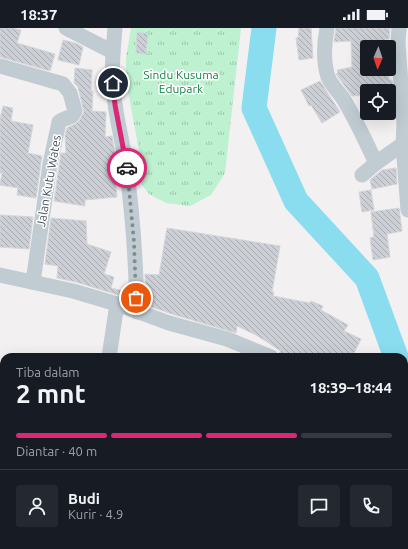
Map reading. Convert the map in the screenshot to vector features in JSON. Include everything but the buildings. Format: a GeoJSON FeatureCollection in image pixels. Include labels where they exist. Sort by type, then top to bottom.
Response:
{"type":"FeatureCollection","features":[{"type":"Feature","properties":{"kind":"street"},"geometry":{"type":"LineString","coordinates":[[66,28],[113,52]]}},
{"type":"Feature","properties":{"kind":"street"},"geometry":{"type":"LineString","coordinates":[[115,28],[113,52],[113,92],[126,167],[134,242],[136,269],[136,312]]}},
{"type":"Feature","properties":{"kind":"street"},"geometry":{"type":"LineString","coordinates":[[326,28],[324,54],[328,76],[357,124],[376,163]]}},
{"type":"Feature","properties":{"kind":"street"},"geometry":{"type":"LineString","coordinates":[[399,28],[398,43],[406,124],[404,144],[408,210]]}},
{"type":"Feature","properties":{"kind":"street","name":"Jalan Kutu Wates"},"geometry":{"type":"LineString","coordinates":[[0,66],[63,84],[70,93],[74,106],[74,113],[72,116],[59,122],[50,164],[33,282]]}},
{"type":"Feature","properties":{"kind":"street"},"geometry":{"type":"LineString","coordinates":[[362,175],[376,163],[404,144]]}},
{"type":"Feature","properties":{"kind":"street"},"geometry":{"type":"LineString","coordinates":[[0,275],[73,291],[117,304],[136,312],[243,344],[263,353]]}},
{"type":"Feature","properties":{"kind":"street"},"geometry":{"type":"LineString","coordinates":[[110,353],[117,304]]}},
{"type":"Feature","properties":{"kind":"green space","name":"Sindu Kusuma Edupark"},"geometry":{"type":"Polygon","coordinates":[[[131,28],[241,28],[225,173],[211,195],[190,206],[166,203],[149,194],[142,185],[139,150],[126,81],[126,58],[131,28]]]}},
{"type":"Feature","properties":{"kind":"waterway"},"geometry":{"type":"LineString","coordinates":[[264,28],[254,108],[296,201],[367,278],[395,353]]}},
{"type":"Feature","properties":{"kind":"way so far"},"geometry":{"type":"LineString","coordinates":[[127,168],[136,269],[136,298]]}},
{"type":"Feature","properties":{"kind":"route"},"geometry":{"type":"LineString","coordinates":[[113,83],[115,105],[127,168]]}}]}
